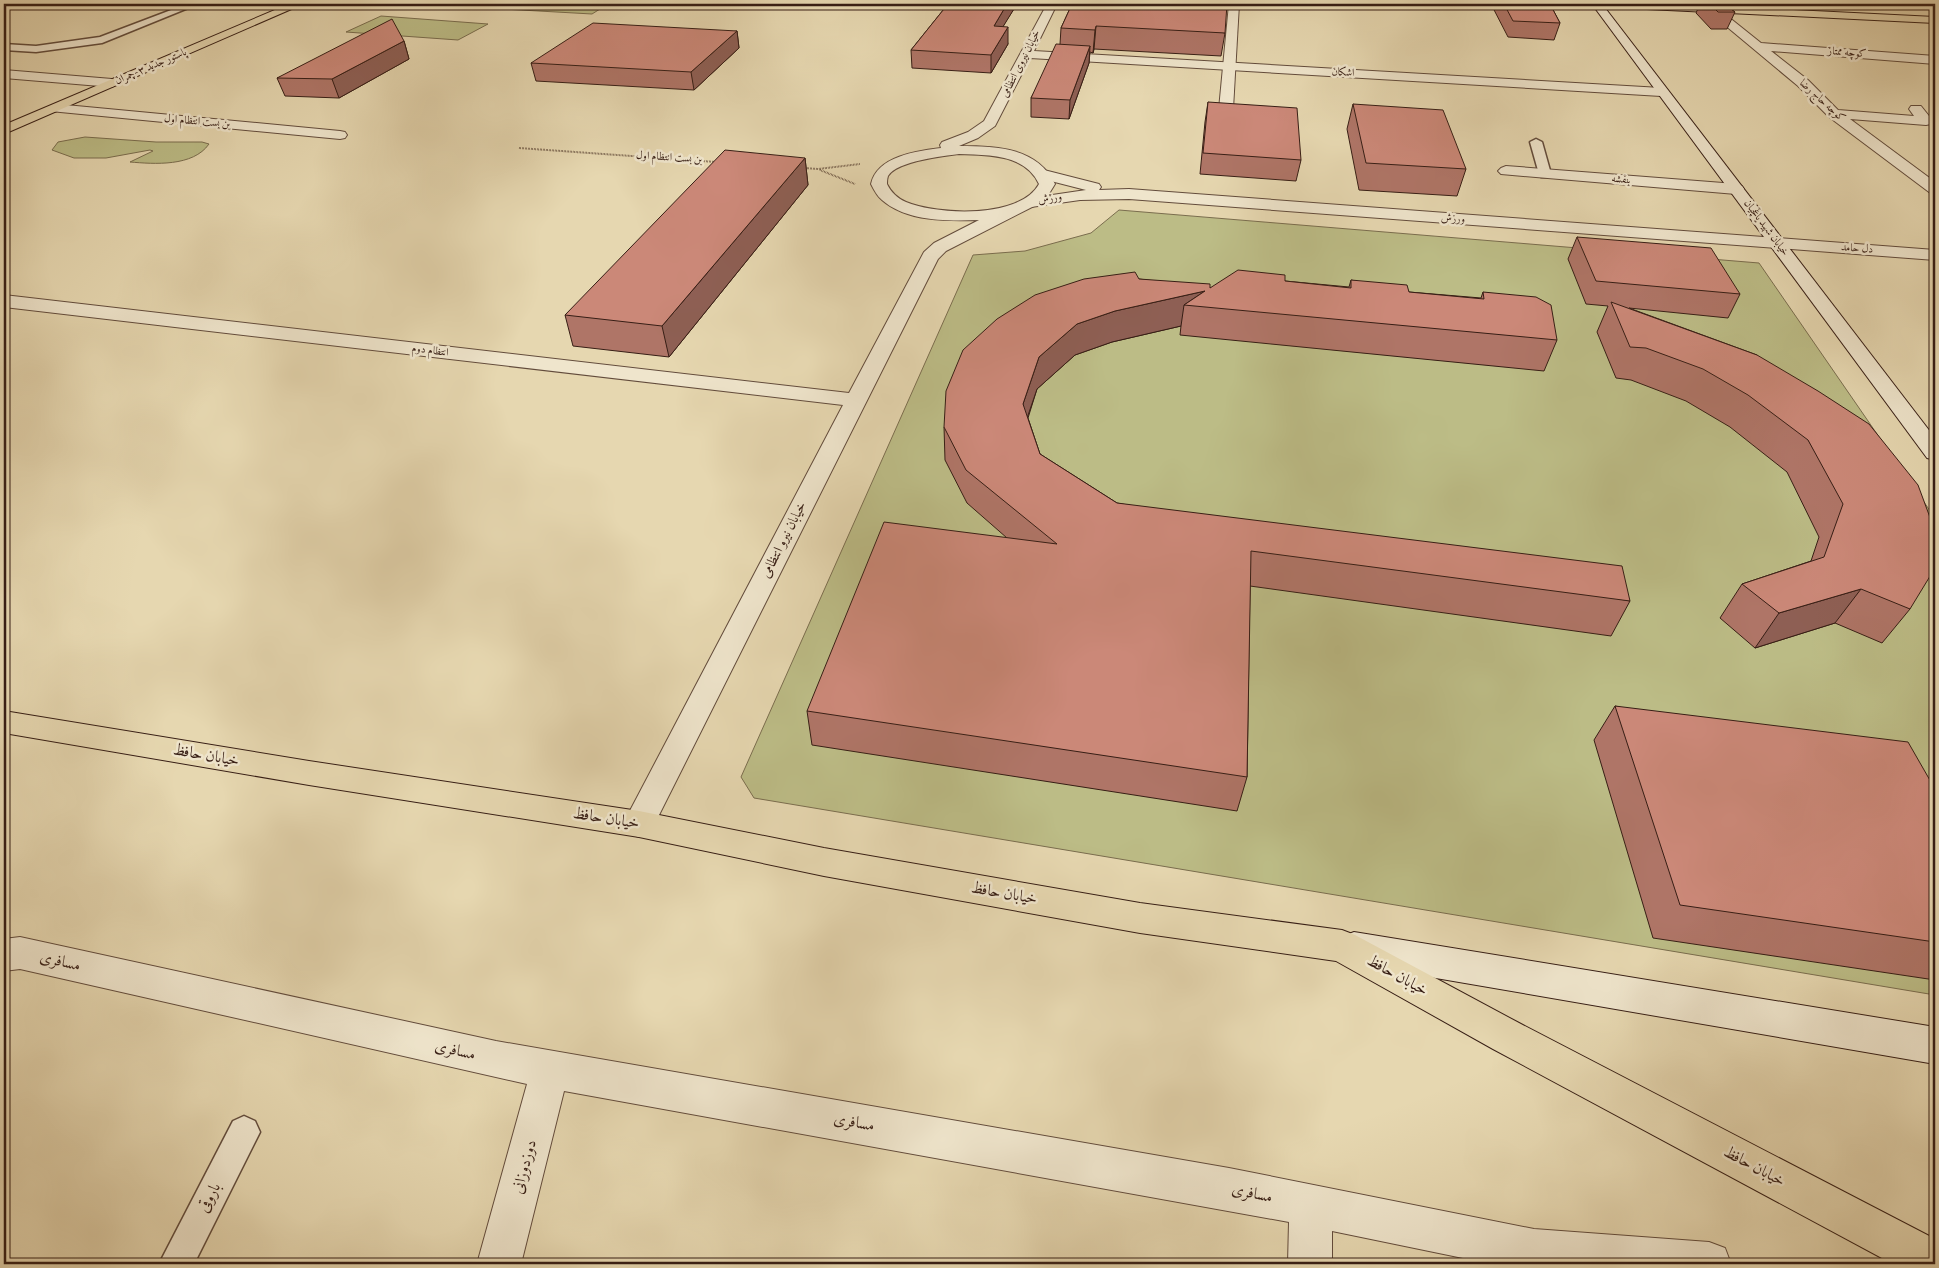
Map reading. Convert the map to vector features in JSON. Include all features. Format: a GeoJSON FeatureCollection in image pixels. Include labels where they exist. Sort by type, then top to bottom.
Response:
{"type":"FeatureCollection","features":[{"type":"Feature","properties":{"kind":"main road","name":"پاستور جدید ۳-چمران"},"geometry":{"type":"LineString","coordinates":[[4,130],[298,4]]}},
{"type":"Feature","properties":{"kind":"main road"},"geometry":{"type":"LineString","coordinates":[[1613,4],[1717,6],[1935,16]]}},
{"type":"Feature","properties":{"kind":"main road"},"geometry":{"type":"LineString","coordinates":[[1697,4],[1935,20]]}},
{"type":"Feature","properties":{"kind":"main road","name":"خیابان حافظ"},"geometry":{"type":"LineString","coordinates":[[4,722],[309,773],[639,824],[824,862],[1130,916],[1342,946],[1506,1036],[1935,1263]]}},
{"type":"Feature","properties":{"kind":"street","name":"خیابان نیروی انتظامی"},"geometry":{"type":"LineString","coordinates":[[990,124],[1052,4]]}},
{"type":"Feature","properties":{"kind":"street"},"geometry":{"type":"LineString","coordinates":[[1226,109],[1234,4]]}},
{"type":"Feature","properties":{"kind":"street","name":"خیابان شهید یاغچیان"},"geometry":{"type":"LineString","coordinates":[[1597,4],[1661,92],[1935,453]]}},
{"type":"Feature","properties":{"kind":"street","name":"کوچه حاج رضا"},"geometry":{"type":"LineString","coordinates":[[1717,6],[1741,32],[1758,39],[1834,114],[1931,184]]}},
{"type":"Feature","properties":{"kind":"street","name":"کوچه ممتاز"},"geometry":{"type":"LineString","coordinates":[[1758,39],[1935,60]]}},
{"type":"Feature","properties":{"kind":"street","name":"اشکان"},"geometry":{"type":"LineString","coordinates":[[1026,54],[1661,92]]}},
{"type":"Feature","properties":{"kind":"street"},"geometry":{"type":"LineString","coordinates":[[1912,58],[1924,70]]}},
{"type":"Feature","properties":{"kind":"street"},"geometry":{"type":"LineString","coordinates":[[4,80],[10,75],[112,83]]}},
{"type":"Feature","properties":{"kind":"street","name":"بن بست انتظام اول"},"geometry":{"type":"LineString","coordinates":[[55,108],[340,135]]}},
{"type":"Feature","properties":{"kind":"street"},"geometry":{"type":"LineString","coordinates":[[1834,114],[1926,121],[1916,109]]}},
{"type":"Feature","properties":{"kind":"street"},"geometry":{"type":"LineString","coordinates":[[990,124],[992,136],[1009,151],[1035,166],[1044,175],[1047,184],[1042,193],[1031,202],[1014,209],[992,214],[950,216],[919,211],[900,205],[886,197],[880,188],[880,178],[886,169],[899,161],[961,141],[990,124]]}},
{"type":"Feature","properties":{"kind":"street"},"geometry":{"type":"LineString","coordinates":[[916,155],[937,151],[982,150],[1021,159]]}},
{"type":"Feature","properties":{"kind":"street","name":"بنفشه"},"geometry":{"type":"LineString","coordinates":[[1506,171],[1736,189]]}},
{"type":"Feature","properties":{"kind":"street","name":"ورزش"},"geometry":{"type":"LineString","coordinates":[[1044,175],[1085,186],[1129,194]]}},
{"type":"Feature","properties":{"kind":"street","name":"ورزش"},"geometry":{"type":"LineString","coordinates":[[1031,202],[1080,195],[1129,194],[1778,244]]}},
{"type":"Feature","properties":{"kind":"street"},"geometry":{"type":"LineString","coordinates":[[900,205],[926,242]]}},
{"type":"Feature","properties":{"kind":"street","name":"خیابان نیرو انتظامی"},"geometry":{"type":"LineString","coordinates":[[639,824],[856,400],[926,242],[940,246],[1014,209]]}},
{"type":"Feature","properties":{"kind":"street","name":"دل حامد"},"geometry":{"type":"LineString","coordinates":[[1778,244],[1935,255]]}},
{"type":"Feature","properties":{"kind":"street","name":"انتظام دوم"},"geometry":{"type":"LineString","coordinates":[[4,301],[856,400]]}},
{"type":"Feature","properties":{"kind":"street"},"geometry":{"type":"LineString","coordinates":[[1342,946],[1935,1046]]}},
{"type":"Feature","properties":{"kind":"street","name":"مسافری"},"geometry":{"type":"LineString","coordinates":[[4,955],[20,953],[496,1060],[1229,1189],[1534,1251],[1709,1264]]}},
{"type":"Feature","properties":{"kind":"street","name":"دوزدوزانی"},"geometry":{"type":"LineString","coordinates":[[499,1264],[550,1070]]}},
{"type":"Feature","properties":{"kind":"street"},"geometry":{"type":"LineString","coordinates":[[1310,1264],[1311,1206]]}},
{"type":"Feature","properties":{"kind":"lane"},"geometry":{"type":"LineString","coordinates":[[4,47],[36,50],[102,40],[194,4]]}},
{"type":"Feature","properties":{"kind":"lane"},"geometry":{"type":"LineString","coordinates":[[1536,142],[1545,174]]}},
{"type":"Feature","properties":{"kind":"lane","name":"باروقی"},"geometry":{"type":"LineString","coordinates":[[176,1264],[244,1132]]}},
{"type":"Feature","properties":{"kind":"path","name":"بن بست انتظام اول"},"geometry":{"type":"LineString","coordinates":[[519,148],[718,162]]}},
{"type":"Feature","properties":{"kind":"path"},"geometry":{"type":"LineString","coordinates":[[798,168],[818,169]]}},
{"type":"Feature","properties":{"kind":"green space"},"geometry":{"type":"Polygon","coordinates":[[[492,4],[608,4],[592,14],[485,8],[492,4]]]}},
{"type":"Feature","properties":{"kind":"green space"},"geometry":{"type":"Polygon","coordinates":[[[381,16],[488,24],[458,40],[346,32],[381,16]]]}},
{"type":"Feature","properties":{"kind":"green space"},"geometry":{"type":"Polygon","coordinates":[[[85,137],[156,142],[202,142],[209,144],[193,157],[161,163],[130,162],[153,151],[150,150],[106,158],[74,158],[52,150],[58,142],[85,137]]]}},
{"type":"Feature","properties":{"kind":"green space"},"geometry":{"type":"Polygon","coordinates":[[[1119,210],[1759,263],[1935,518],[1935,995],[754,798],[741,777],[973,255],[1025,251],[1091,233],[1119,210]]]}},
{"type":"Feature","properties":{"kind":"building"},"geometry":{"type":"Polygon","coordinates":[[[948,4],[1007,4],[994,26],[1008,27],[991,55],[911,50],[948,4]]]}},
{"type":"Feature","properties":{"kind":"building"},"geometry":{"type":"Polygon","coordinates":[[[1072,4],[1227,4],[1225,33],[1096,26],[1095,30],[1061,28],[1072,4]]]}},
{"type":"Feature","properties":{"kind":"building"},"geometry":{"type":"Polygon","coordinates":[[[1504,4],[1550,4],[1560,23],[1513,21],[1504,4]]]}},
{"type":"Feature","properties":{"kind":"building"},"geometry":{"type":"Polygon","coordinates":[[[1710,4],[1724,4],[1735,12],[1718,12],[1710,4]]]}},
{"type":"Feature","properties":{"kind":"building"},"geometry":{"type":"Polygon","coordinates":[[[392,19],[404,41],[332,79],[277,78],[392,19]]]}},
{"type":"Feature","properties":{"kind":"building"},"geometry":{"type":"Polygon","coordinates":[[[593,23],[737,31],[691,72],[531,63],[593,23]]]}},
{"type":"Feature","properties":{"kind":"building"},"geometry":{"type":"Polygon","coordinates":[[[1056,44],[1090,46],[1070,100],[1031,98],[1056,44]]]}},
{"type":"Feature","properties":{"kind":"building"},"geometry":{"type":"Polygon","coordinates":[[[1208,102],[1297,108],[1301,160],[1203,153],[1208,102]]]}},
{"type":"Feature","properties":{"kind":"building"},"geometry":{"type":"Polygon","coordinates":[[[1353,104],[1443,110],[1466,169],[1366,163],[1353,104]]]}},
{"type":"Feature","properties":{"kind":"building"},"geometry":{"type":"Polygon","coordinates":[[[725,150],[805,158],[662,326],[565,315],[725,150]]]}},
{"type":"Feature","properties":{"kind":"building"},"geometry":{"type":"Polygon","coordinates":[[[1577,237],[1711,248],[1740,294],[1596,281],[1577,237]]]}},
{"type":"Feature","properties":{"kind":"building"},"geometry":{"type":"Polygon","coordinates":[[[1238,270],[1285,275],[1285,281],[1351,288],[1351,280],[1407,285],[1409,292],[1484,299],[1483,292],[1536,297],[1551,305],[1557,340],[1184,305],[1205,291],[1115,311],[1077,324],[1039,357],[1023,404],[1040,454],[1117,503],[1622,566],[1630,601],[1251,551],[1247,777],[807,711],[884,522],[1057,544],[966,470],[944,427],[946,391],[963,350],[997,319],[1035,295],[1084,279],[1135,272],[1139,279],[1210,284],[1210,288],[1238,270]]]}},
{"type":"Feature","properties":{"kind":"building"},"geometry":{"type":"Polygon","coordinates":[[[1611,302],[1757,355],[1869,424],[1918,485],[1935,531],[1935,568],[1910,609],[1861,589],[1779,613],[1742,584],[1824,557],[1843,504],[1808,440],[1748,395],[1703,369],[1646,348],[1630,347],[1611,302]]]}},
{"type":"Feature","properties":{"kind":"building"},"geometry":{"type":"Polygon","coordinates":[[[1615,706],[1908,742],[1935,789],[1935,942],[1680,905],[1615,706]]]}}]}
